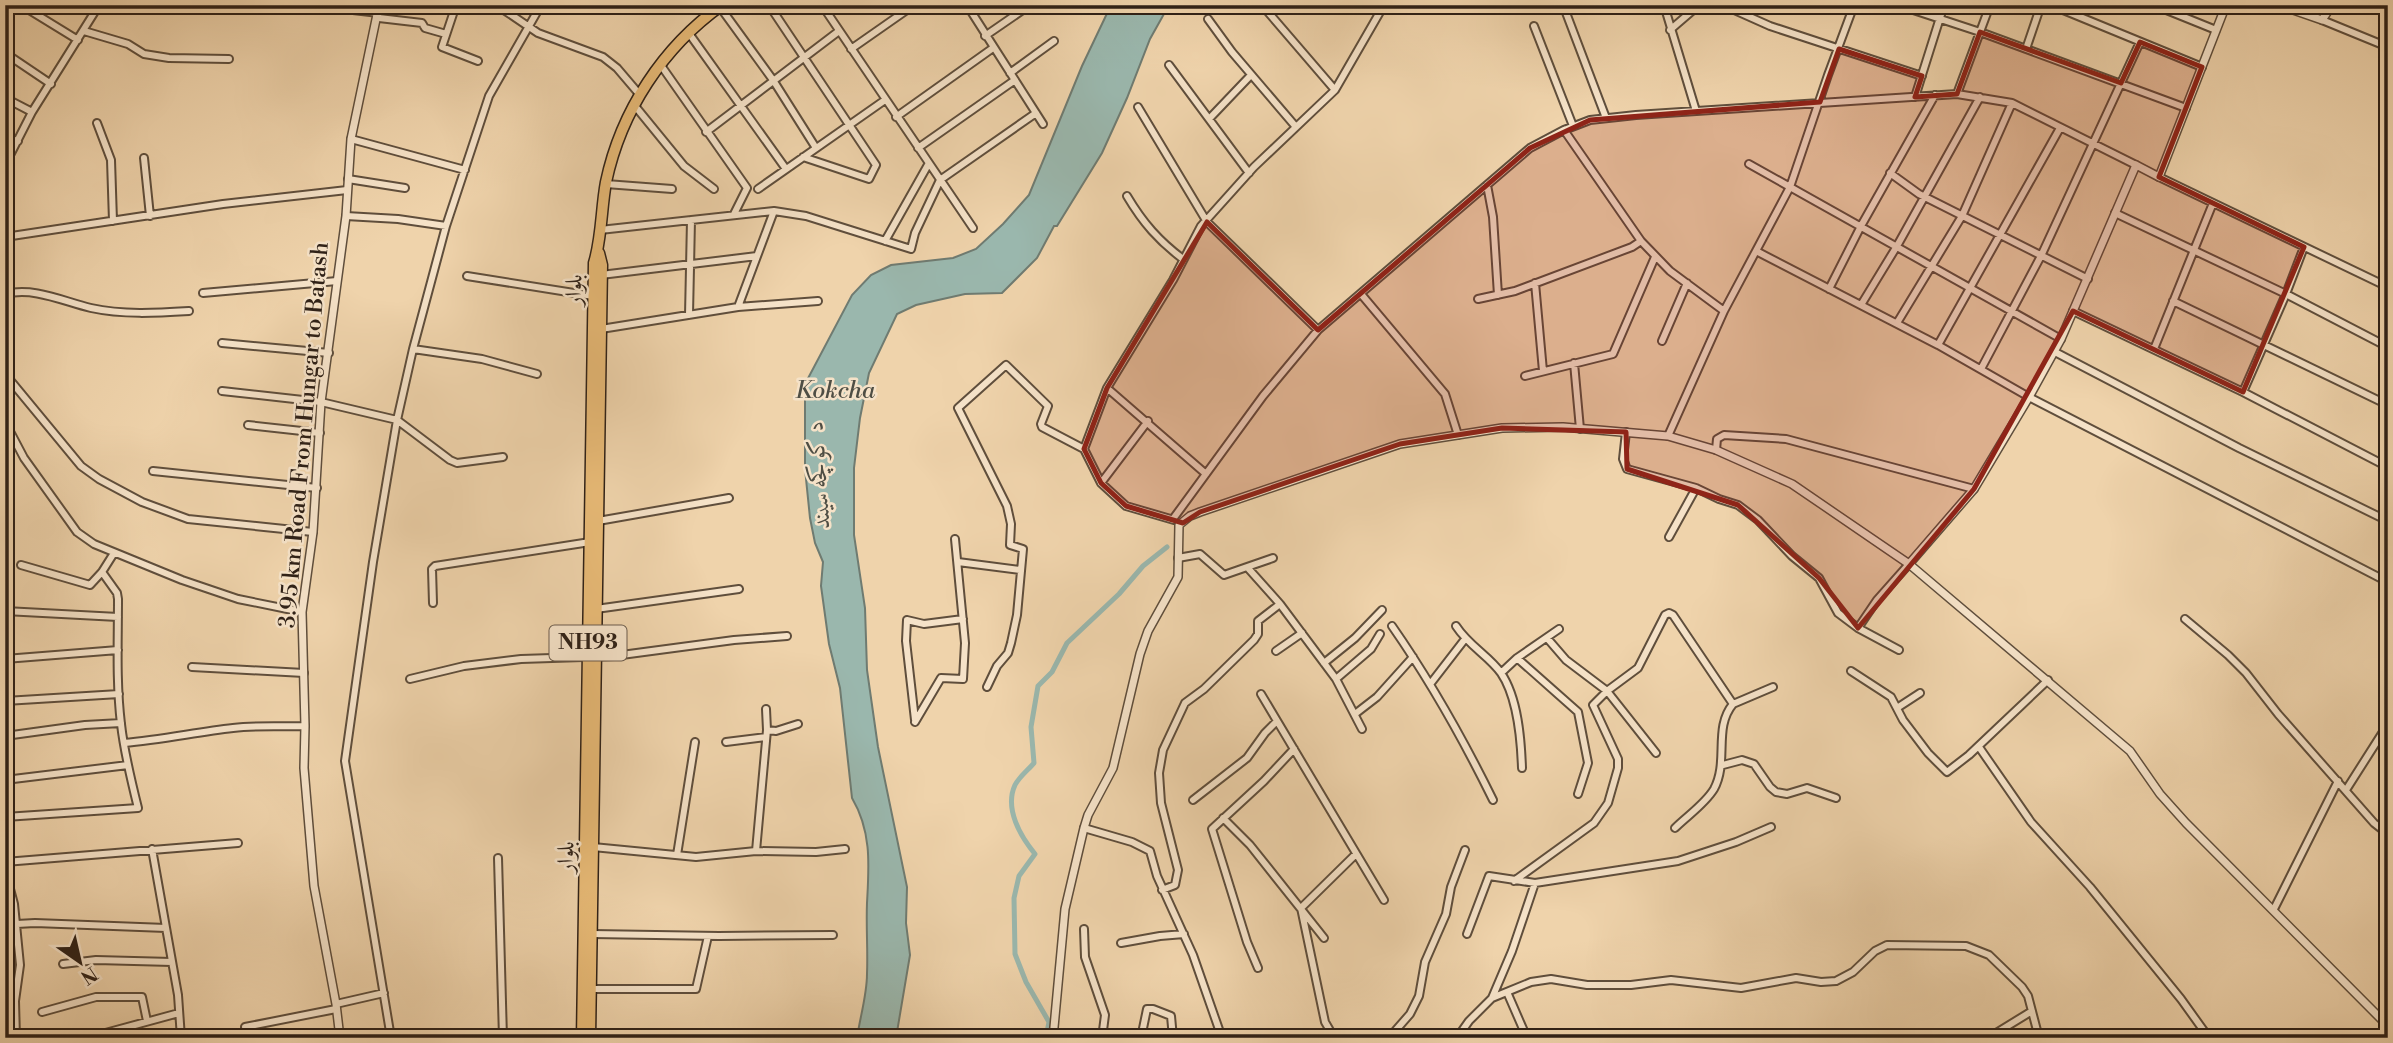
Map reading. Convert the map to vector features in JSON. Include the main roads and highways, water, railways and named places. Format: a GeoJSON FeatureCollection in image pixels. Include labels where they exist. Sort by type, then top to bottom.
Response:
{"type":"FeatureCollection","features":[{"type":"Feature","properties":{"kind":"main road","name":"NH93"},"geometry":{"type":"LineString","coordinates":[[598,249],[606,184],[616,146],[640,95],[660,64],[688,33],[721,6]]}},
{"type":"Feature","properties":{"kind":"main road","name":"بلوار"},"geometry":{"type":"LineString","coordinates":[[582,1038],[591,790],[590,542],[596,347],[601,329],[598,249]]}},
{"type":"Feature","properties":{"kind":"main road","name":"بلوار"},"geometry":{"type":"LineString","coordinates":[[592,657],[598,521],[593,296],[594,262],[598,249]]}},
{"type":"Feature","properties":{"kind":"main road","name":"بلوار"},"geometry":{"type":"LineString","coordinates":[[590,1038],[593,847],[591,790]]}},
{"type":"Feature","properties":{"kind":"water","name":"Kokcha"},"geometry":{"type":"Polygon","coordinates":[[[1111,5],[1169,5],[1150,39],[1102,153],[1057,226],[1054,226],[1037,258],[1002,293],[965,294],[916,305],[897,314],[869,373],[854,468],[854,535],[865,608],[867,670],[878,747],[907,887],[906,923],[910,955],[896,1038],[857,1038],[867,982],[868,849],[863,824],[852,798],[840,688],[829,644],[821,586],[823,562],[815,543],[810,518],[805,469],[805,384],[852,295],[871,275],[891,265],[953,258],[976,249],[1029,195],[1082,66],[1111,5]]]}},
{"type":"Feature","properties":{"kind":"waterway"},"geometry":{"type":"LineString","coordinates":[[1046,1038],[1049,1022],[1026,982],[1015,954],[1014,898],[1019,876],[1035,854],[1016,822],[1012,794],[1021,776],[1034,763],[1031,727],[1038,686],[1052,672],[1067,643],[1119,594],[1143,566],[1167,547]]}},
{"type":"Feature","properties":{"kind":"water label","name":"د کوکچه سیند"},"geometry":{"type":"Point","coordinates":[819,475]}}]}
